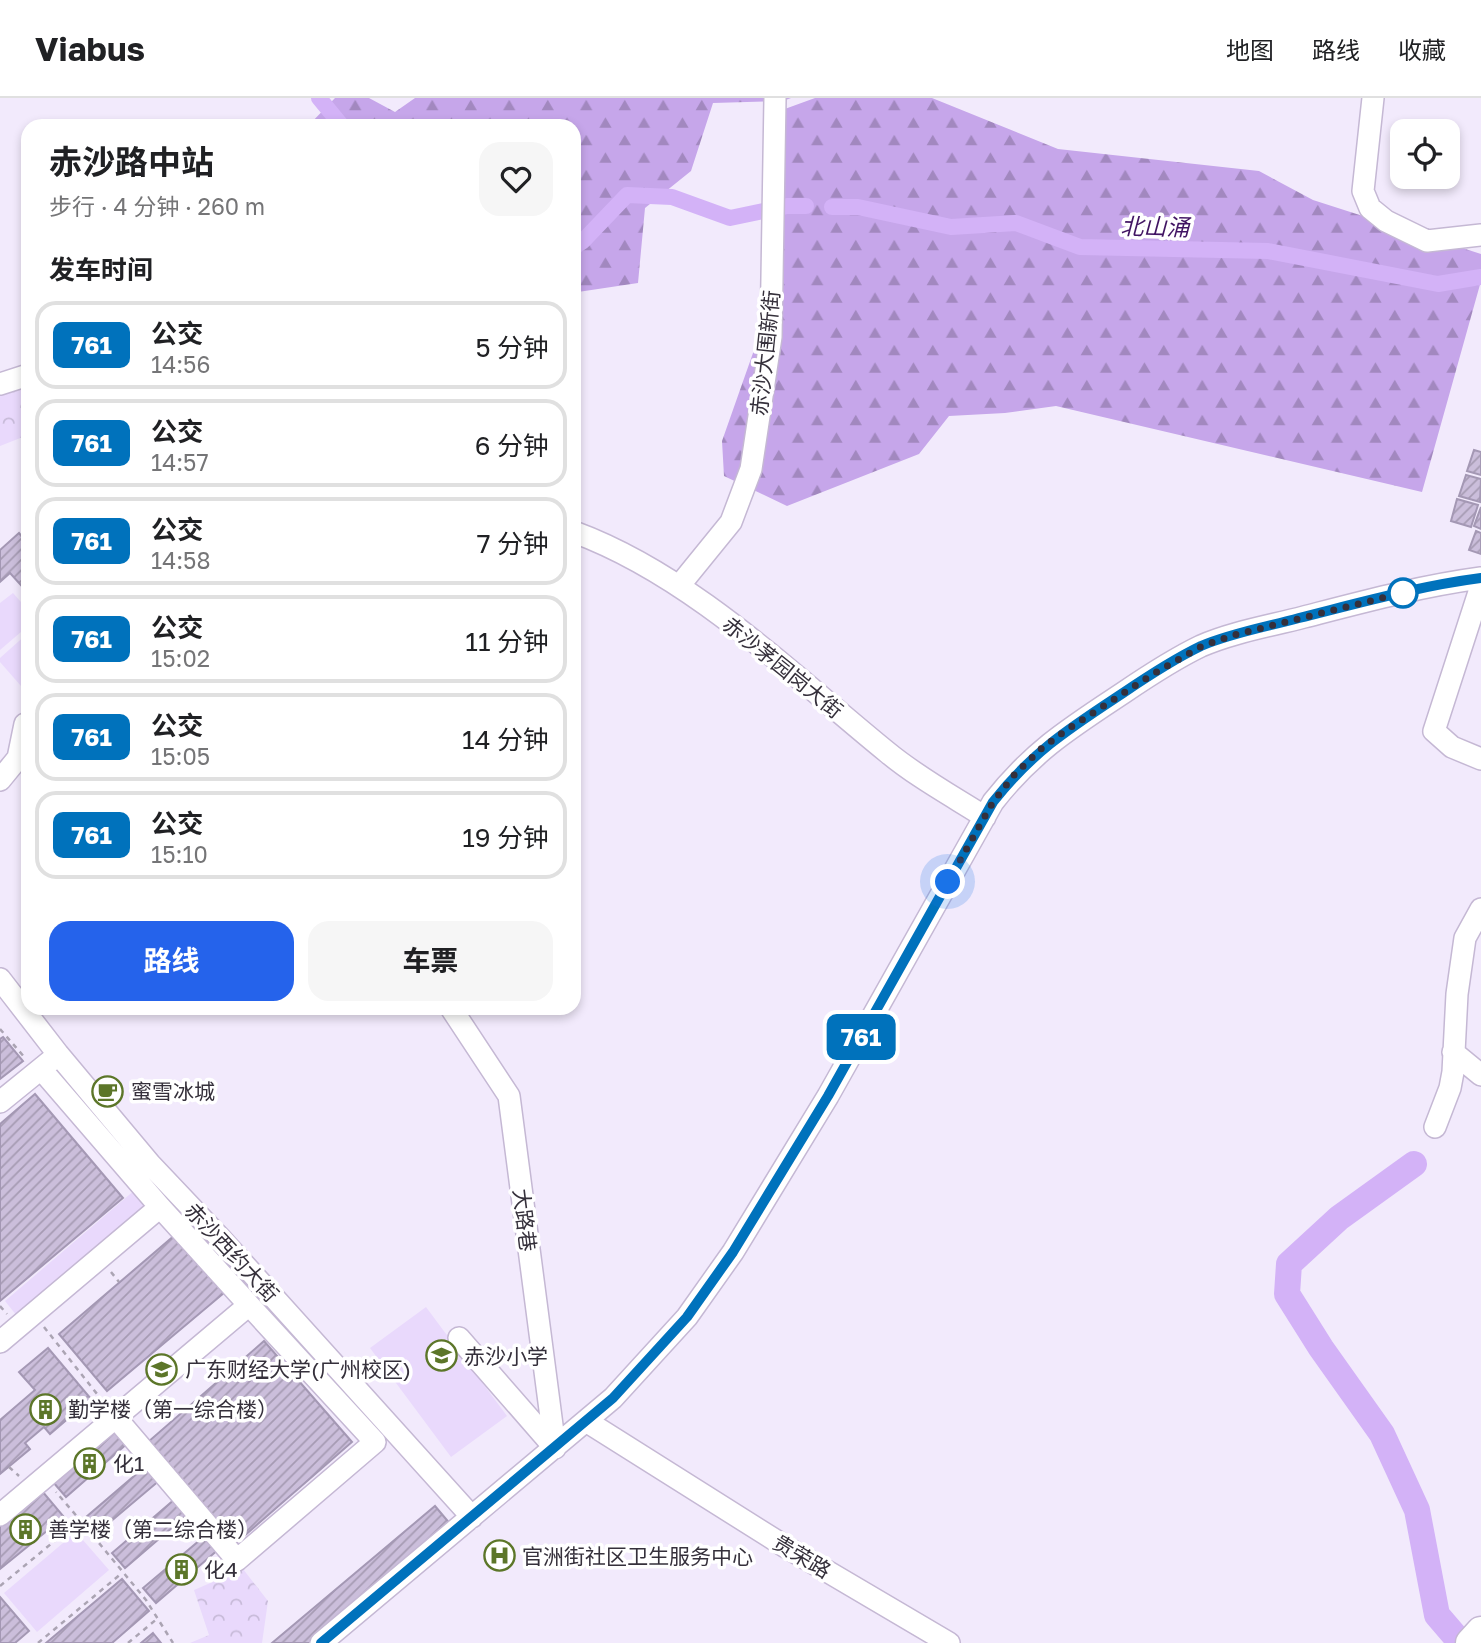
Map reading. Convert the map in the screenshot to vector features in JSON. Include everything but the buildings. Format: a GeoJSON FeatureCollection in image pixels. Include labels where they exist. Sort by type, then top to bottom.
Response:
{"type":"FeatureCollection","features":[{"type":"Feature","properties":{"kind":"highway"},"geometry":{"type":"LineString","coordinates":[[1471,1643],[1481,1632]]}},
{"type":"Feature","properties":{"kind":"street","name":"赤沙大围新街"},"geometry":{"type":"LineString","coordinates":[[679,586],[731,522],[751,469],[771,337],[775,98]]}},
{"type":"Feature","properties":{"kind":"street"},"geometry":{"type":"LineString","coordinates":[[1373,98],[1363,191],[1370,208],[1386,221],[1427,241],[1481,235]]}},
{"type":"Feature","properties":{"kind":"street"},"geometry":{"type":"LineString","coordinates":[[0,384],[21,376]]}},
{"type":"Feature","properties":{"kind":"street","name":"赤沙茅园岗大街"},"geometry":{"type":"LineString","coordinates":[[581,535],[639,560],[679,586],[816,692],[903,765],[985,817]]}},
{"type":"Feature","properties":{"kind":"street"},"geometry":{"type":"LineString","coordinates":[[321,1643],[621,1390],[687,1317],[733,1252],[828,1096],[993,802],[1015,774],[1042,748],[1133,687],[1202,646],[1234,635],[1361,603],[1449,582],[1481,578]]}},
{"type":"Feature","properties":{"kind":"street"},"geometry":{"type":"LineString","coordinates":[[1481,586],[1434,731],[1452,747],[1481,759]]}},
{"type":"Feature","properties":{"kind":"street"},"geometry":{"type":"LineString","coordinates":[[0,780],[21,761]]}},
{"type":"Feature","properties":{"kind":"street"},"geometry":{"type":"LineString","coordinates":[[1435,1127],[1450,1088],[1457,994],[1465,938],[1481,909]]}},
{"type":"Feature","properties":{"kind":"street","name":"赤沙西约大街"},"geometry":{"type":"LineString","coordinates":[[0,979],[21,1007]]}},
{"type":"Feature","properties":{"kind":"street","name":"赤沙西约大街"},"geometry":{"type":"LineString","coordinates":[[27,1015],[150,1164],[472,1517]]}},
{"type":"Feature","properties":{"kind":"street","name":"大路巷"},"geometry":{"type":"LineString","coordinates":[[457,1015],[509,1096],[555,1448]]}},
{"type":"Feature","properties":{"kind":"street"},"geometry":{"type":"LineString","coordinates":[[1453,1052],[1481,1075]]}},
{"type":"Feature","properties":{"kind":"street"},"geometry":{"type":"LineString","coordinates":[[0,1102],[25,1077],[58,1055]]}},
{"type":"Feature","properties":{"kind":"street"},"geometry":{"type":"LineString","coordinates":[[25,1077],[160,1207],[375,1442],[237,1560],[116,1418]]}},
{"type":"Feature","properties":{"kind":"street"},"geometry":{"type":"LineString","coordinates":[[0,1342],[160,1207]]}},
{"type":"Feature","properties":{"kind":"street"},"geometry":{"type":"LineString","coordinates":[[0,1515],[249,1305]]}},
{"type":"Feature","properties":{"kind":"street"},"geometry":{"type":"LineString","coordinates":[[459,1338],[555,1448]]}},
{"type":"Feature","properties":{"kind":"street","name":"贵荣路"},"geometry":{"type":"LineString","coordinates":[[586,1421],[786,1547],[919,1635],[949,1643]]}},
{"type":"Feature","properties":{"kind":"path"},"geometry":{"type":"LineString","coordinates":[[0,1029],[25,1077]]}},
{"type":"Feature","properties":{"kind":"path"},"geometry":{"type":"LineString","coordinates":[[33,1314],[116,1418]]}},
{"type":"Feature","properties":{"kind":"path"},"geometry":{"type":"LineString","coordinates":[[44,1477],[123,1572],[158,1618],[173,1643]]}},
{"type":"Feature","properties":{"kind":"path"},"geometry":{"type":"LineString","coordinates":[[0,1586],[80,1520]]}},
{"type":"Feature","properties":{"kind":"path"},"geometry":{"type":"LineString","coordinates":[[38,1643],[123,1572]]}},
{"type":"Feature","properties":{"kind":"path"},"geometry":{"type":"LineString","coordinates":[[128,1643],[158,1618]]}},
{"type":"Feature","properties":{"kind":"green space"},"geometry":{"type":"Polygon","coordinates":[[[335,98],[369,98],[395,112],[415,98],[791,98],[783,101],[713,103],[691,171],[645,208],[638,283],[581,292],[581,119],[315,119],[335,98]]]}},
{"type":"Feature","properties":{"kind":"green space"},"geometry":{"type":"Polygon","coordinates":[[[815,98],[932,98],[1058,149],[1259,171],[1313,200],[1481,254],[1481,281],[1422,492],[1056,406],[1005,413],[949,416],[919,454],[787,506],[724,476],[722,441],[777,285],[782,110],[815,98]]]}},
{"type":"Feature","properties":{"kind":"green space"},"geometry":{"type":"Polygon","coordinates":[[[21,389],[21,438],[0,446],[0,396],[21,389]]]}},
{"type":"Feature","properties":{"kind":"green space"},"geometry":{"type":"Polygon","coordinates":[[[13,593],[21,602],[21,632],[0,650],[0,603],[13,593]]]}},
{"type":"Feature","properties":{"kind":"green space"},"geometry":{"type":"Polygon","coordinates":[[[21,639],[21,686],[0,662],[0,658],[21,639]]]}},
{"type":"Feature","properties":{"kind":"green space"},"geometry":{"type":"Polygon","coordinates":[[[136,1189],[152,1209],[21,1321],[5,1301],[136,1189]]]}},
{"type":"Feature","properties":{"kind":"green space"},"geometry":{"type":"Polygon","coordinates":[[[426,1307],[507,1416],[451,1457],[370,1348],[426,1307]]]}},
{"type":"Feature","properties":{"kind":"green space"},"geometry":{"type":"Polygon","coordinates":[[[76,1532],[109,1570],[37,1632],[4,1593],[76,1532]]]}},
{"type":"Feature","properties":{"kind":"green space"},"geometry":{"type":"Polygon","coordinates":[[[243,1569],[268,1601],[262,1643],[190,1643],[209,1635],[194,1590],[243,1569]]]}},
{"type":"Feature","properties":{"kind":"waterway","name":"北山涌"},"geometry":{"type":"LineString","coordinates":[[319,98],[336,119]]}},
{"type":"Feature","properties":{"kind":"waterway","name":"北山涌"},"geometry":{"type":"LineString","coordinates":[[581,242],[627,195],[672,197],[730,218],[787,206],[806,206]]}},
{"type":"Feature","properties":{"kind":"waterway","name":"北山涌"},"geometry":{"type":"LineString","coordinates":[[832,207],[858,207],[951,227],[1016,223],[1080,247],[1268,251],[1438,284],[1481,277]]}},
{"type":"Feature","properties":{"kind":"waterway"},"geometry":{"type":"LineString","coordinates":[[1414,1164],[1339,1218],[1289,1264],[1287,1294],[1321,1348],[1382,1434],[1417,1510],[1437,1615],[1461,1643]]}},
{"type":"Feature","properties":{"kind":"bus line","name":"761"},"geometry":{"type":"LineString","coordinates":[[321,1643],[613,1398],[687,1317],[733,1252],[828,1096],[993,802],[1015,774],[1042,748],[1133,687],[1202,646],[1234,635],[1361,603],[1449,582],[1481,578]]}},
{"type":"Feature","properties":{"kind":"place","name":"蜜雪冰城"},"geometry":{"type":"Point","coordinates":[108,1091]}},
{"type":"Feature","properties":{"kind":"place","name":"赤沙小学"},"geometry":{"type":"Point","coordinates":[441,1356]}},
{"type":"Feature","properties":{"kind":"place","name":"广东财经大学(广州校区)"},"geometry":{"type":"Point","coordinates":[162,1369]}},
{"type":"Feature","properties":{"kind":"place","name":"勤学楼（第一综合楼）"},"geometry":{"type":"Point","coordinates":[45,1409]}},
{"type":"Feature","properties":{"kind":"place","name":"化1"},"geometry":{"type":"Point","coordinates":[90,1463]}},
{"type":"Feature","properties":{"kind":"place","name":"善学楼（第二综合楼）"},"geometry":{"type":"Point","coordinates":[25,1529]}},
{"type":"Feature","properties":{"kind":"place","name":"官洲街社区卫生服务中心"},"geometry":{"type":"Point","coordinates":[499,1556]}},
{"type":"Feature","properties":{"kind":"place","name":"化4"},"geometry":{"type":"Point","coordinates":[181,1569]}},
{"type":"Feature","properties":{"kind":"route"},"geometry":{"type":"LineString","coordinates":[[948,882],[993,802],[1015,774],[1042,748],[1065,731],[1153,674],[1202,646],[1234,635],[1410,591],[1403,593]]}}]}
